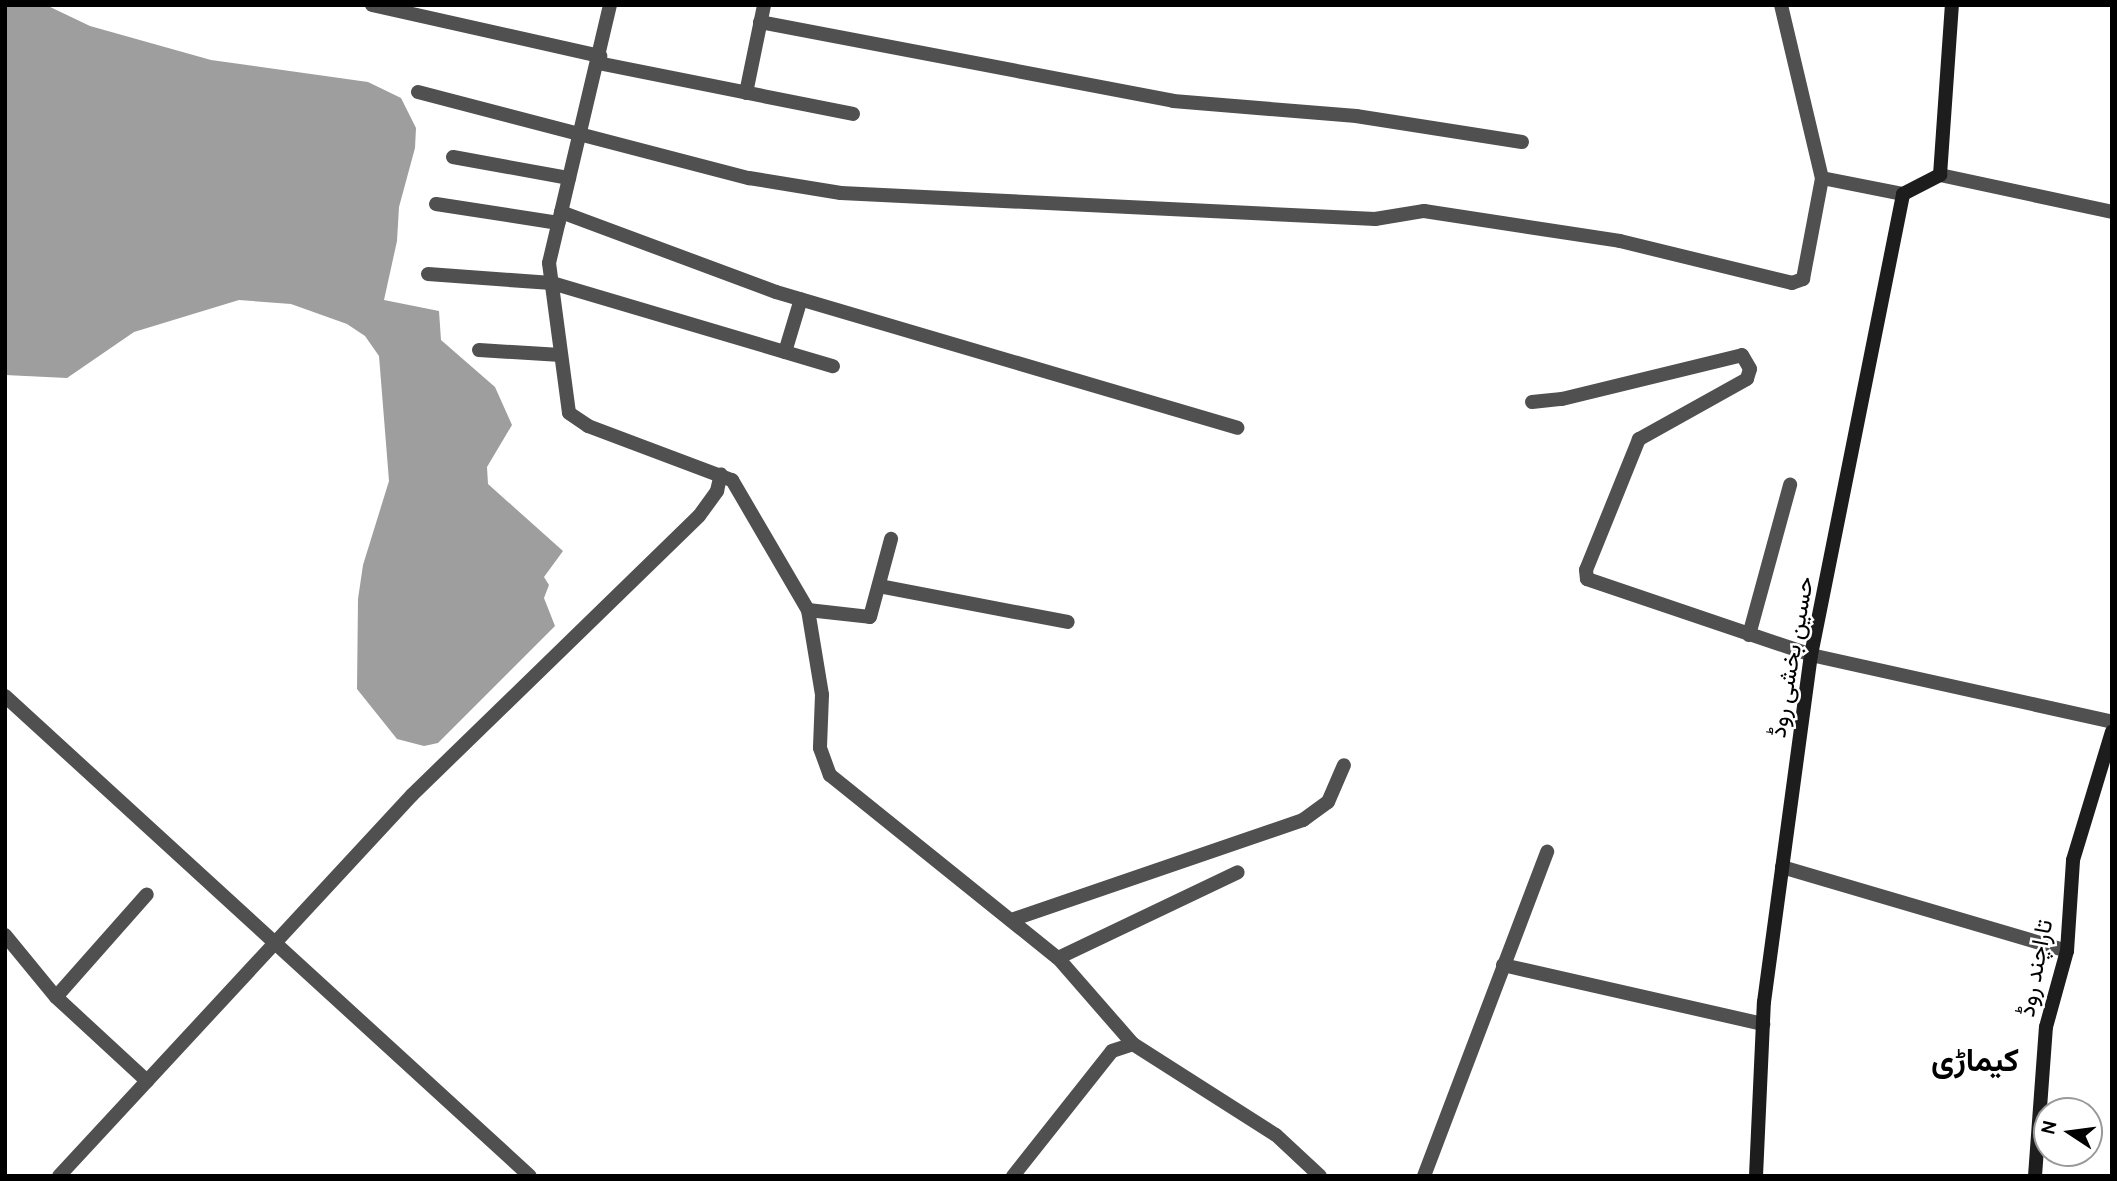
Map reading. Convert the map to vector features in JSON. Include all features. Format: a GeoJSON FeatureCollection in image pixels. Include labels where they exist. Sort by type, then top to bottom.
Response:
{"type":"FeatureCollection","features":[{"type":"Feature","properties":{"kind":"street"},"geometry":{"type":"LineString","coordinates":[[372,5],[599,60],[853,114]]}},
{"type":"Feature","properties":{"kind":"street"},"geometry":{"type":"LineString","coordinates":[[610,5],[550,263],[569,413],[575,420],[722,474],[741,491],[808,610],[822,695],[824,766],[1058,958],[1133,1044],[1276,1135],[1320,1176]]}},
{"type":"Feature","properties":{"kind":"street"},"geometry":{"type":"LineString","coordinates":[[746,93],[764,5]]}},
{"type":"Feature","properties":{"kind":"street"},"geometry":{"type":"LineString","coordinates":[[418,92],[749,178],[841,193],[1362,219],[1424,211],[1620,241],[1792,283],[1802,279],[1822,178],[1781,5]]}},
{"type":"Feature","properties":{"kind":"street"},"geometry":{"type":"LineString","coordinates":[[1940,175],[1952,5]]}},
{"type":"Feature","properties":{"kind":"street"},"geometry":{"type":"LineString","coordinates":[[760,22],[1174,101],[1356,116],[1522,142]]}},
{"type":"Feature","properties":{"kind":"street"},"geometry":{"type":"LineString","coordinates":[[453,158],[569,178]]}},
{"type":"Feature","properties":{"kind":"street"},"geometry":{"type":"LineString","coordinates":[[1822,178],[1903,194],[1940,175],[2112,212]]}},
{"type":"Feature","properties":{"kind":"street","name":"حسین بخشی روڈ"},"geometry":{"type":"LineString","coordinates":[[1756,1176],[1763,1024],[1811,655],[1903,194]]}},
{"type":"Feature","properties":{"kind":"street"},"geometry":{"type":"LineString","coordinates":[[436,204],[560,218],[801,299],[1237,428]]}},
{"type":"Feature","properties":{"kind":"street"},"geometry":{"type":"LineString","coordinates":[[428,274],[552,283],[833,366]]}},
{"type":"Feature","properties":{"kind":"street"},"geometry":{"type":"LineString","coordinates":[[785,352],[801,299]]}},
{"type":"Feature","properties":{"kind":"street"},"geometry":{"type":"LineString","coordinates":[[479,350],[561,355]]}},
{"type":"Feature","properties":{"kind":"street"},"geometry":{"type":"LineString","coordinates":[[1532,402],[1562,399],[1742,355],[1750,369],[1747,379],[1639,439],[1586,570],[1593,584],[1811,655],[2112,722]]}},
{"type":"Feature","properties":{"kind":"street"},"geometry":{"type":"LineString","coordinates":[[59,1176],[412,795],[699,516],[717,491],[722,474]]}},
{"type":"Feature","properties":{"kind":"street"},"geometry":{"type":"LineString","coordinates":[[1749,635],[1790,485]]}},
{"type":"Feature","properties":{"kind":"street"},"geometry":{"type":"LineString","coordinates":[[808,610],[870,617],[891,539]]}},
{"type":"Feature","properties":{"kind":"street"},"geometry":{"type":"LineString","coordinates":[[879,586],[1068,622]]}},
{"type":"Feature","properties":{"kind":"street"},"geometry":{"type":"LineString","coordinates":[[5,696],[530,1176]]}},
{"type":"Feature","properties":{"kind":"street","name":"تاراچند روڈ"},"geometry":{"type":"LineString","coordinates":[[2035,1176],[2046,1027],[2067,951],[2073,860],[2112,733]]}},
{"type":"Feature","properties":{"kind":"street"},"geometry":{"type":"LineString","coordinates":[[1011,920],[1303,820],[1328,802],[1344,765]]}},
{"type":"Feature","properties":{"kind":"street"},"geometry":{"type":"LineString","coordinates":[[1424,1176],[1547,852]]}},
{"type":"Feature","properties":{"kind":"street"},"geometry":{"type":"LineString","coordinates":[[1782,867],[2067,951]]}},
{"type":"Feature","properties":{"kind":"street"},"geometry":{"type":"LineString","coordinates":[[1058,958],[1238,872]]}},
{"type":"Feature","properties":{"kind":"street"},"geometry":{"type":"LineString","coordinates":[[56,997],[147,894]]}},
{"type":"Feature","properties":{"kind":"street"},"geometry":{"type":"LineString","coordinates":[[5,935],[56,997],[147,1081]]}},
{"type":"Feature","properties":{"kind":"street"},"geometry":{"type":"LineString","coordinates":[[1503,965],[1763,1024]]}},
{"type":"Feature","properties":{"kind":"street"},"geometry":{"type":"LineString","coordinates":[[1013,1176],[1112,1051],[1133,1044]]}},
{"type":"Feature","properties":{"kind":"shaded area"},"geometry":{"type":"Polygon","coordinates":[[[5,5],[46,5],[90,26],[211,60],[368,82],[401,98],[416,128],[415,148],[399,207],[397,241],[384,300],[439,311],[441,340],[495,387],[512,425],[487,467],[488,484],[563,551],[544,577],[549,585],[544,598],[555,626],[438,743],[424,746],[397,739],[357,689],[358,599],[363,565],[389,481],[379,356],[365,336],[347,324],[291,304],[239,300],[134,332],[67,378],[5,375],[5,5]]]}},
{"type":"Feature","properties":{"kind":"district","name":"کیماڑی"},"geometry":{"type":"Point","coordinates":[1975,1060]}}]}
